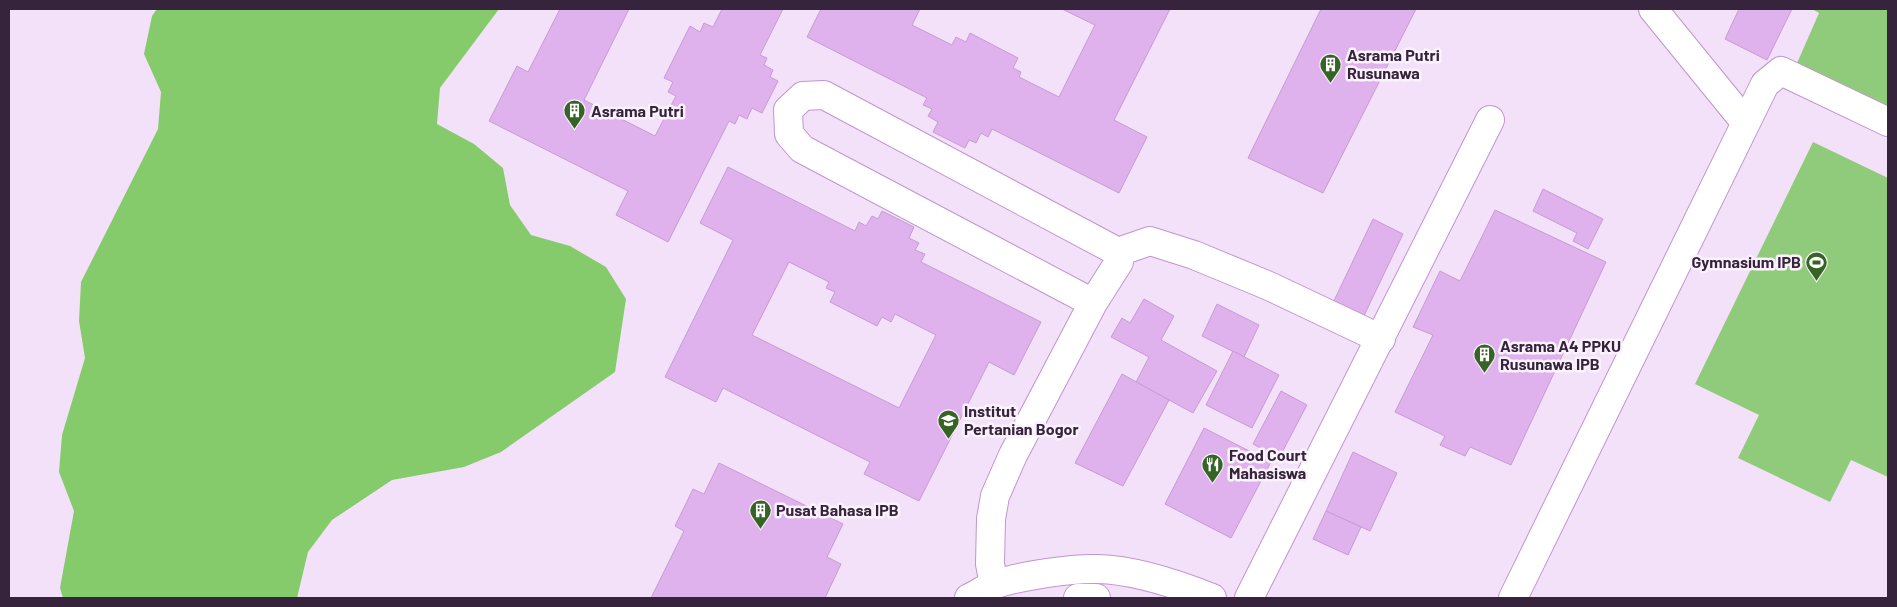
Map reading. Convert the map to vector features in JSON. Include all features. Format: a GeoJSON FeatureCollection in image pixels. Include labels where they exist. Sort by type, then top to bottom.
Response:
{"type":"FeatureCollection","features":[{"type":"Feature","properties":{"kind":"lane"},"geometry":{"type":"LineString","coordinates":[[1653,9],[1745,122]]}},
{"type":"Feature","properties":{"kind":"lane"},"geometry":{"type":"LineString","coordinates":[[1513,598],[1765,84],[1780,71],[1888,122]]}},
{"type":"Feature","properties":{"kind":"lane"},"geometry":{"type":"LineString","coordinates":[[1093,302],[802,148],[788,134],[788,110],[803,96],[824,95],[1118,251],[1150,241],[1194,255],[1269,286],[1381,339]]}},
{"type":"Feature","properties":{"kind":"lane"},"geometry":{"type":"LineString","coordinates":[[1249,598],[1490,120]]}},
{"type":"Feature","properties":{"kind":"lane"},"geometry":{"type":"LineString","coordinates":[[994,585],[990,564],[991,519],[995,496],[1013,455],[1093,302],[1119,262],[1118,251]]}},
{"type":"Feature","properties":{"kind":"lane"},"geometry":{"type":"LineString","coordinates":[[969,598],[994,585],[1012,580],[1098,569],[1143,576],[1212,598]]}},
{"type":"Feature","properties":{"kind":"lane"},"geometry":{"type":"LineString","coordinates":[[1079,598],[1096,598]]}},
{"type":"Feature","properties":{"kind":"green space"},"geometry":{"type":"Polygon","coordinates":[[[157,9],[499,9],[440,88],[437,124],[474,144],[503,168],[510,205],[531,235],[570,246],[606,267],[626,299],[615,372],[501,452],[464,467],[392,480],[332,520],[308,552],[297,598],[63,598],[60,588],[74,511],[59,472],[62,435],[85,358],[79,321],[81,282],[158,129],[161,92],[144,54],[152,16],[157,9]]]}},
{"type":"Feature","properties":{"kind":"green space"},"geometry":{"type":"Polygon","coordinates":[[[1812,9],[1888,9],[1888,115],[1794,70],[1819,13],[1812,9]]]}},
{"type":"Feature","properties":{"kind":"green space","name":"Gymnasium IPB"},"geometry":{"type":"Polygon","coordinates":[[[1813,142],[1888,178],[1888,477],[1851,460],[1830,502],[1738,458],[1759,415],[1695,384],[1813,142]]]}},
{"type":"Feature","properties":{"kind":"building","name":"Asrama Putri"},"geometry":{"type":"Polygon","coordinates":[[[560,9],[629,9],[584,100],[655,136],[676,96],[668,92],[673,82],[664,78],[690,26],[700,32],[704,23],[713,27],[722,9],[783,9],[760,55],[767,58],[764,65],[773,70],[770,77],[778,81],[762,113],[752,108],[747,119],[739,115],[735,124],[729,121],[668,242],[616,215],[628,191],[489,121],[517,66],[528,72],[560,9]]]}},
{"type":"Feature","properties":{"kind":"building"},"geometry":{"type":"Polygon","coordinates":[[[821,9],[920,9],[912,25],[952,45],[956,37],[966,42],[970,33],[1018,58],[1013,68],[1021,72],[1019,77],[1059,97],[1095,25],[1062,9],[1170,9],[1114,120],[1147,137],[1119,193],[992,129],[988,137],[981,133],[976,143],[969,140],[965,148],[933,132],[938,122],[928,116],[932,109],[923,105],[927,98],[807,37],[821,9]]]}},
{"type":"Feature","properties":{"kind":"building","name":"Asrama Putri Rusunawa"},"geometry":{"type":"Polygon","coordinates":[[[1321,9],[1416,9],[1323,193],[1248,158],[1321,9]]]}},
{"type":"Feature","properties":{"kind":"building"},"geometry":{"type":"Polygon","coordinates":[[[1739,9],[1792,9],[1767,60],[1725,39],[1739,9]]]}},
{"type":"Feature","properties":{"kind":"building"},"geometry":{"type":"Polygon","coordinates":[[[728,167],[855,231],[859,222],[866,226],[872,216],[878,219],[882,211],[914,227],[909,238],[919,243],[915,250],[925,254],[921,262],[1041,322],[1014,375],[989,362],[919,501],[864,474],[870,462],[723,388],[716,402],[665,377],[733,240],[700,223],[728,167]],[[789,262],[752,335],[899,408],[936,335],[895,314],[891,322],[882,317],[877,326],[830,302],[835,292],[826,288],[829,282],[789,262]]]}},
{"type":"Feature","properties":{"kind":"building"},"geometry":{"type":"Polygon","coordinates":[[[1543,189],[1603,219],[1588,249],[1573,241],[1577,233],[1533,211],[1543,189]]]}},
{"type":"Feature","properties":{"kind":"building","name":"Asrama A4 PPKU Rusunawa IPB"},"geometry":{"type":"Polygon","coordinates":[[[1495,210],[1606,262],[1511,465],[1470,447],[1465,456],[1440,445],[1445,436],[1395,412],[1433,335],[1413,327],[1440,271],[1460,281],[1495,210]]]}},
{"type":"Feature","properties":{"kind":"building"},"geometry":{"type":"Polygon","coordinates":[[[1373,219],[1403,234],[1361,322],[1331,307],[1373,219]]]}},
{"type":"Feature","properties":{"kind":"building"},"geometry":{"type":"Polygon","coordinates":[[[1144,299],[1174,316],[1161,340],[1217,371],[1193,413],[1136,382],[1149,357],[1111,337],[1122,318],[1130,323],[1144,299]]]}},
{"type":"Feature","properties":{"kind":"building"},"geometry":{"type":"Polygon","coordinates":[[[1217,304],[1259,325],[1244,357],[1202,336],[1217,304]]]}},
{"type":"Feature","properties":{"kind":"building"},"geometry":{"type":"Polygon","coordinates":[[[1233,351],[1279,375],[1252,428],[1206,405],[1233,351]]]}},
{"type":"Feature","properties":{"kind":"building"},"geometry":{"type":"Polygon","coordinates":[[[1122,374],[1169,400],[1123,486],[1075,463],[1122,374]]]}},
{"type":"Feature","properties":{"kind":"building"},"geometry":{"type":"Polygon","coordinates":[[[1281,391],[1307,405],[1279,458],[1253,444],[1281,391]]]}},
{"type":"Feature","properties":{"kind":"building"},"geometry":{"type":"Polygon","coordinates":[[[1204,428],[1271,462],[1231,538],[1165,504],[1204,428]]]}},
{"type":"Feature","properties":{"kind":"building"},"geometry":{"type":"Polygon","coordinates":[[[1353,452],[1397,473],[1370,531],[1326,511],[1353,452]]]}},
{"type":"Feature","properties":{"kind":"building","name":"Pusat Bahasa IPB"},"geometry":{"type":"Polygon","coordinates":[[[719,463],[843,524],[827,557],[841,564],[825,598],[651,598],[684,531],[675,526],[693,489],[704,494],[719,463]]]}},
{"type":"Feature","properties":{"kind":"building"},"geometry":{"type":"Polygon","coordinates":[[[1326,511],[1361,527],[1348,555],[1313,539],[1326,511]]]}},
{"type":"Feature","properties":{"kind":"place","name":"Asrama Putri Rusunawa"},"geometry":{"type":"Point","coordinates":[1331,83]}},
{"type":"Feature","properties":{"kind":"place","name":"Asrama Putri"},"geometry":{"type":"Point","coordinates":[575,130]}},
{"type":"Feature","properties":{"kind":"place","name":"Gymnasium IPB"},"geometry":{"type":"Point","coordinates":[1817,281]}},
{"type":"Feature","properties":{"kind":"place","name":"Asrama A4 PPKU Rusunawa IPB"},"geometry":{"type":"Point","coordinates":[1484,374]}},
{"type":"Feature","properties":{"kind":"place","name":"Institut Pertanian Bogor"},"geometry":{"type":"Point","coordinates":[948,439]}},
{"type":"Feature","properties":{"kind":"place","name":"Food Court Mahasiswa"},"geometry":{"type":"Point","coordinates":[1213,483]}},
{"type":"Feature","properties":{"kind":"place","name":"Pusat Bahasa IPB"},"geometry":{"type":"Point","coordinates":[760,529]}}]}
